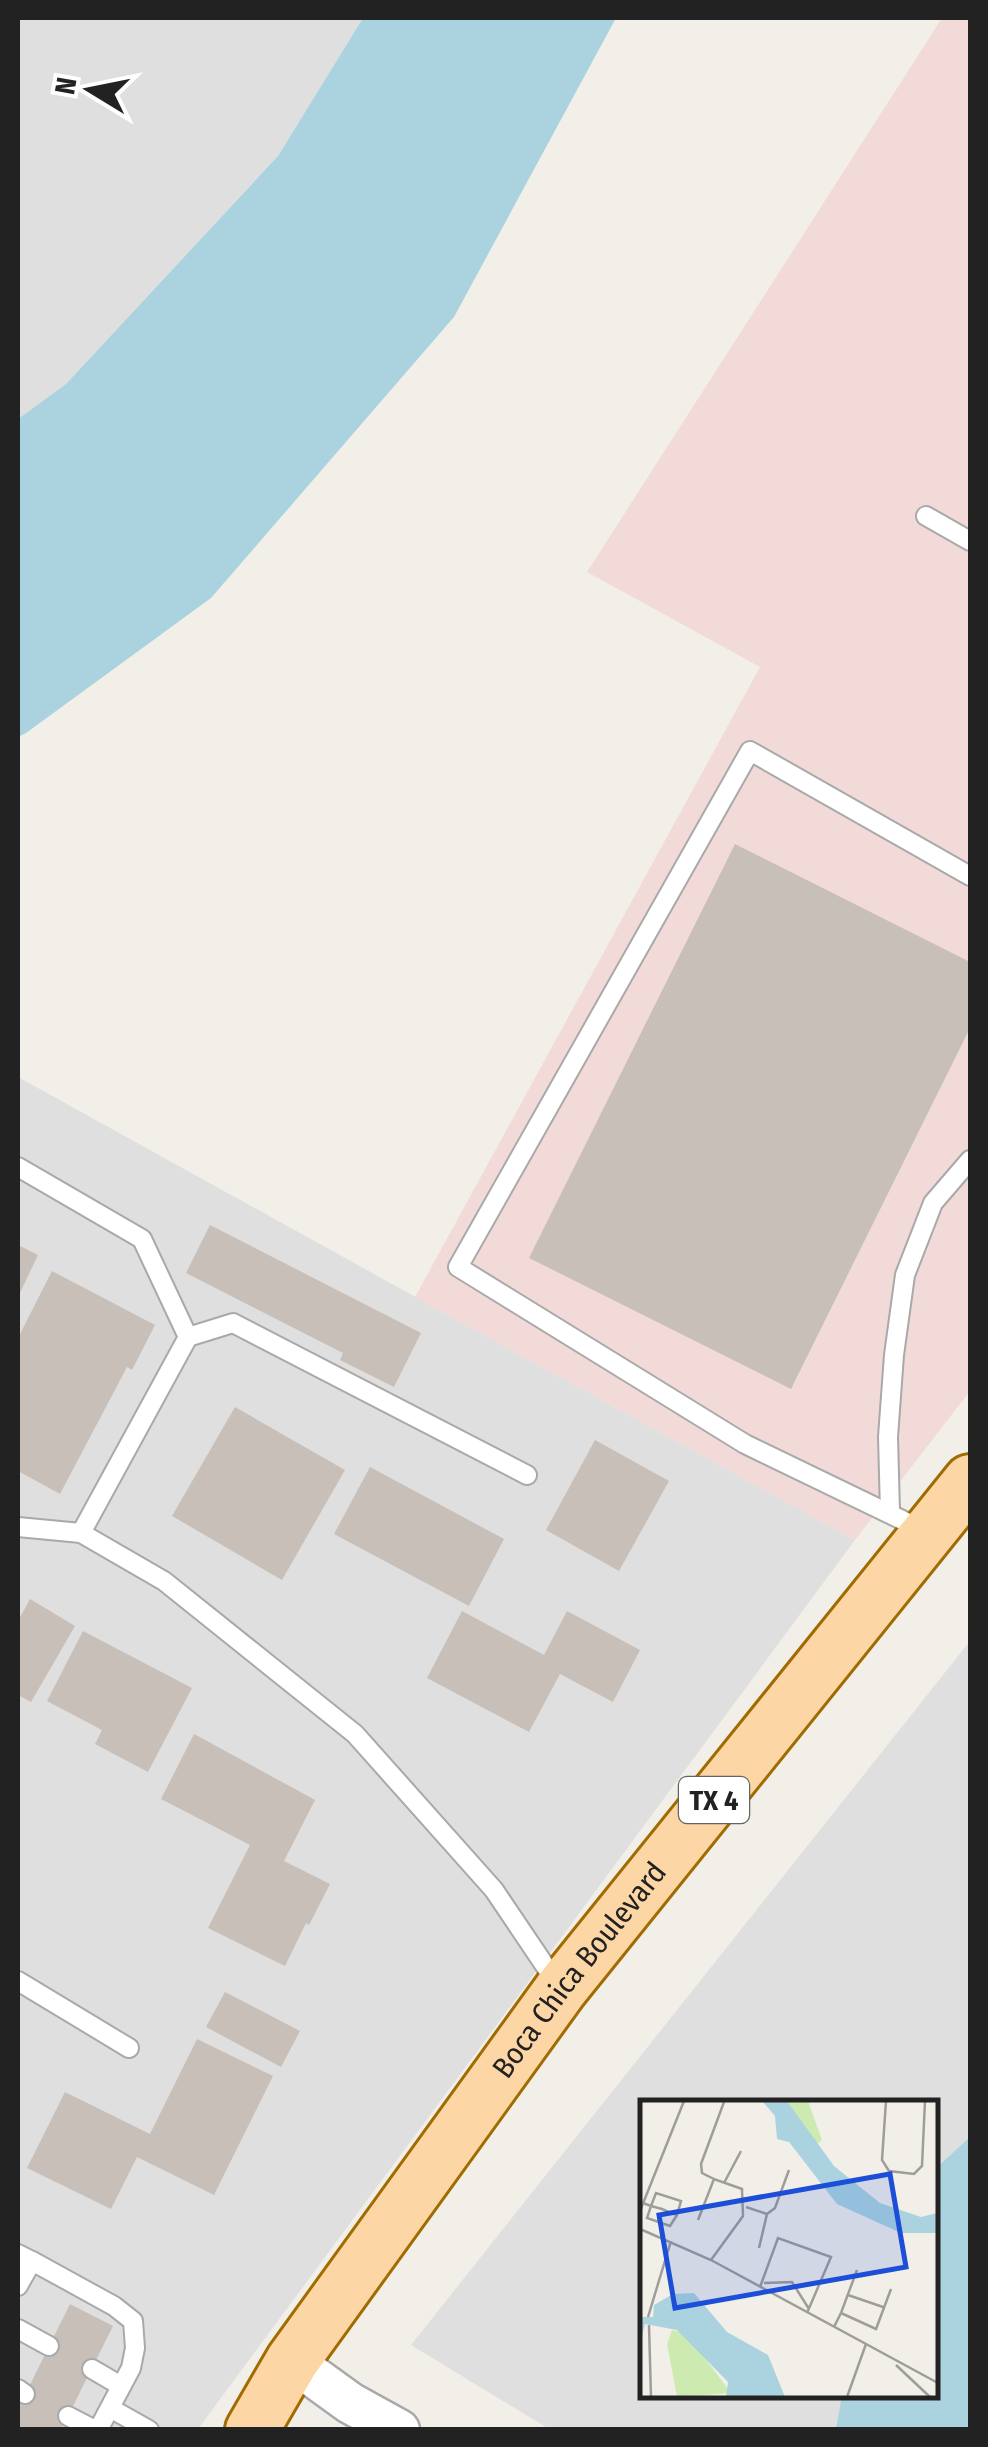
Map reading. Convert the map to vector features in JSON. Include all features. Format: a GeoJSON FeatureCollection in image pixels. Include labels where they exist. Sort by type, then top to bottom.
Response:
{"type":"FeatureCollection","features":[{"type":"Feature","properties":{"kind":"main road","name":"Boca Chica Boulevard"},"geometry":{"type":"LineString","coordinates":[[252,2430],[292,2362],[561,1989],[910,1523],[970,1482]]}},
{"type":"Feature","properties":{"kind":"street"},"geometry":{"type":"LineString","coordinates":[[292,2362],[398,2430]]}},
{"type":"Feature","properties":{"kind":"lane"},"geometry":{"type":"LineString","coordinates":[[926,516],[970,542]]}},
{"type":"Feature","properties":{"kind":"lane"},"geometry":{"type":"LineString","coordinates":[[910,1523],[745,1444],[458,1267],[750,750],[970,876]]}},
{"type":"Feature","properties":{"kind":"lane"},"geometry":{"type":"LineString","coordinates":[[910,1523],[888,1437],[894,1355],[906,1275],[933,1203],[970,1160]]}},
{"type":"Feature","properties":{"kind":"lane"},"geometry":{"type":"LineString","coordinates":[[18,1166],[142,1239],[188,1337]]}},
{"type":"Feature","properties":{"kind":"lane"},"geometry":{"type":"LineString","coordinates":[[82,1533],[188,1337],[234,1323],[527,1474]]}},
{"type":"Feature","properties":{"kind":"lane"},"geometry":{"type":"LineString","coordinates":[[18,1528],[82,1533],[164,1581],[355,1734],[494,1890],[561,1989]]}},
{"type":"Feature","properties":{"kind":"lane"},"geometry":{"type":"LineString","coordinates":[[18,1981],[129,2048]]}},
{"type":"Feature","properties":{"kind":"lane"},"geometry":{"type":"LineString","coordinates":[[18,2286],[25,2258],[114,2306],[133,2322],[135,2348],[131,2368],[97,2430],[68,2416]]}},
{"type":"Feature","properties":{"kind":"lane"},"geometry":{"type":"LineString","coordinates":[[18,2329],[49,2346]]}},
{"type":"Feature","properties":{"kind":"lane"},"geometry":{"type":"LineString","coordinates":[[92,2369],[121,2386]]}},
{"type":"Feature","properties":{"kind":"lane"},"geometry":{"type":"LineString","coordinates":[[110,2408],[149,2430]]}},
{"type":"Feature","properties":{"kind":"shaded area"},"geometry":{"type":"Polygon","coordinates":[[[18,18],[363,18],[278,156],[66,384],[18,419],[18,18]]]}},
{"type":"Feature","properties":{"kind":"shaded area"},"geometry":{"type":"Polygon","coordinates":[[[942,18],[970,18],[970,1391],[855,1540],[415,1297],[760,667],[587,572],[942,18]]]}},
{"type":"Feature","properties":{"kind":"shaded area"},"geometry":{"type":"Polygon","coordinates":[[[18,1077],[855,1540],[198,2429],[18,2429],[18,1077]]]}},
{"type":"Feature","properties":{"kind":"shaded area"},"geometry":{"type":"Polygon","coordinates":[[[970,1641],[970,2137],[938,2166],[938,2100],[640,2100],[640,2397],[842,2397],[836,2429],[549,2429],[411,2345],[970,1641]]]}},
{"type":"Feature","properties":{"kind":"water"},"geometry":{"type":"Polygon","coordinates":[[[363,18],[616,18],[454,317],[211,598],[18,737],[18,419],[66,384],[278,156],[363,18]]]}},
{"type":"Feature","properties":{"kind":"water"},"geometry":{"type":"Polygon","coordinates":[[[970,2137],[970,2429],[836,2429],[842,2397],[938,2397],[938,2166],[970,2137]]]}},
{"type":"Feature","properties":{"kind":"building"},"geometry":{"type":"Polygon","coordinates":[[[735,844],[970,962],[970,1028],[791,1389],[529,1258],[735,844]]]}},
{"type":"Feature","properties":{"kind":"building"},"geometry":{"type":"Polygon","coordinates":[[[210,1225],[421,1333],[394,1387],[340,1360],[343,1353],[186,1273],[210,1225]]]}},
{"type":"Feature","properties":{"kind":"building"},"geometry":{"type":"Polygon","coordinates":[[[18,1245],[38,1255],[18,1297],[18,1245]]]}},
{"type":"Feature","properties":{"kind":"building"},"geometry":{"type":"Polygon","coordinates":[[[52,1271],[155,1325],[132,1370],[127,1367],[60,1494],[18,1471],[18,1338],[52,1271]]]}},
{"type":"Feature","properties":{"kind":"building"},"geometry":{"type":"Polygon","coordinates":[[[235,1407],[345,1470],[282,1580],[172,1516],[235,1407]]]}},
{"type":"Feature","properties":{"kind":"building"},"geometry":{"type":"Polygon","coordinates":[[[595,1440],[669,1481],[619,1571],[546,1530],[595,1440]]]}},
{"type":"Feature","properties":{"kind":"building"},"geometry":{"type":"Polygon","coordinates":[[[370,1467],[504,1539],[469,1606],[334,1534],[370,1467]]]}},
{"type":"Feature","properties":{"kind":"building"},"geometry":{"type":"Polygon","coordinates":[[[30,1599],[75,1626],[31,1702],[18,1695],[18,1621],[30,1599]]]}},
{"type":"Feature","properties":{"kind":"building"},"geometry":{"type":"Polygon","coordinates":[[[462,1611],[544,1655],[567,1611],[640,1650],[613,1702],[560,1674],[529,1732],[427,1678],[462,1611]]]}},
{"type":"Feature","properties":{"kind":"building"},"geometry":{"type":"Polygon","coordinates":[[[83,1631],[192,1688],[148,1772],[95,1744],[102,1730],[47,1701],[83,1631]]]}},
{"type":"Feature","properties":{"kind":"building"},"geometry":{"type":"Polygon","coordinates":[[[194,1734],[315,1800],[284,1861],[330,1884],[285,1966],[208,1928],[250,1845],[161,1799],[194,1734]]]}},
{"type":"Feature","properties":{"kind":"building"},"geometry":{"type":"Polygon","coordinates":[[[225,1992],[300,2031],[281,2067],[206,2027],[225,1992]]]}},
{"type":"Feature","properties":{"kind":"building"},"geometry":{"type":"Polygon","coordinates":[[[197,2039],[273,2076],[214,2195],[137,2157],[111,2209],[27,2168],[65,2092],[150,2134],[197,2039]]]}},
{"type":"Feature","properties":{"kind":"building"},"geometry":{"type":"Polygon","coordinates":[[[70,2304],[113,2326],[61,2430],[18,2430],[18,2409],[70,2304]]]}}]}
